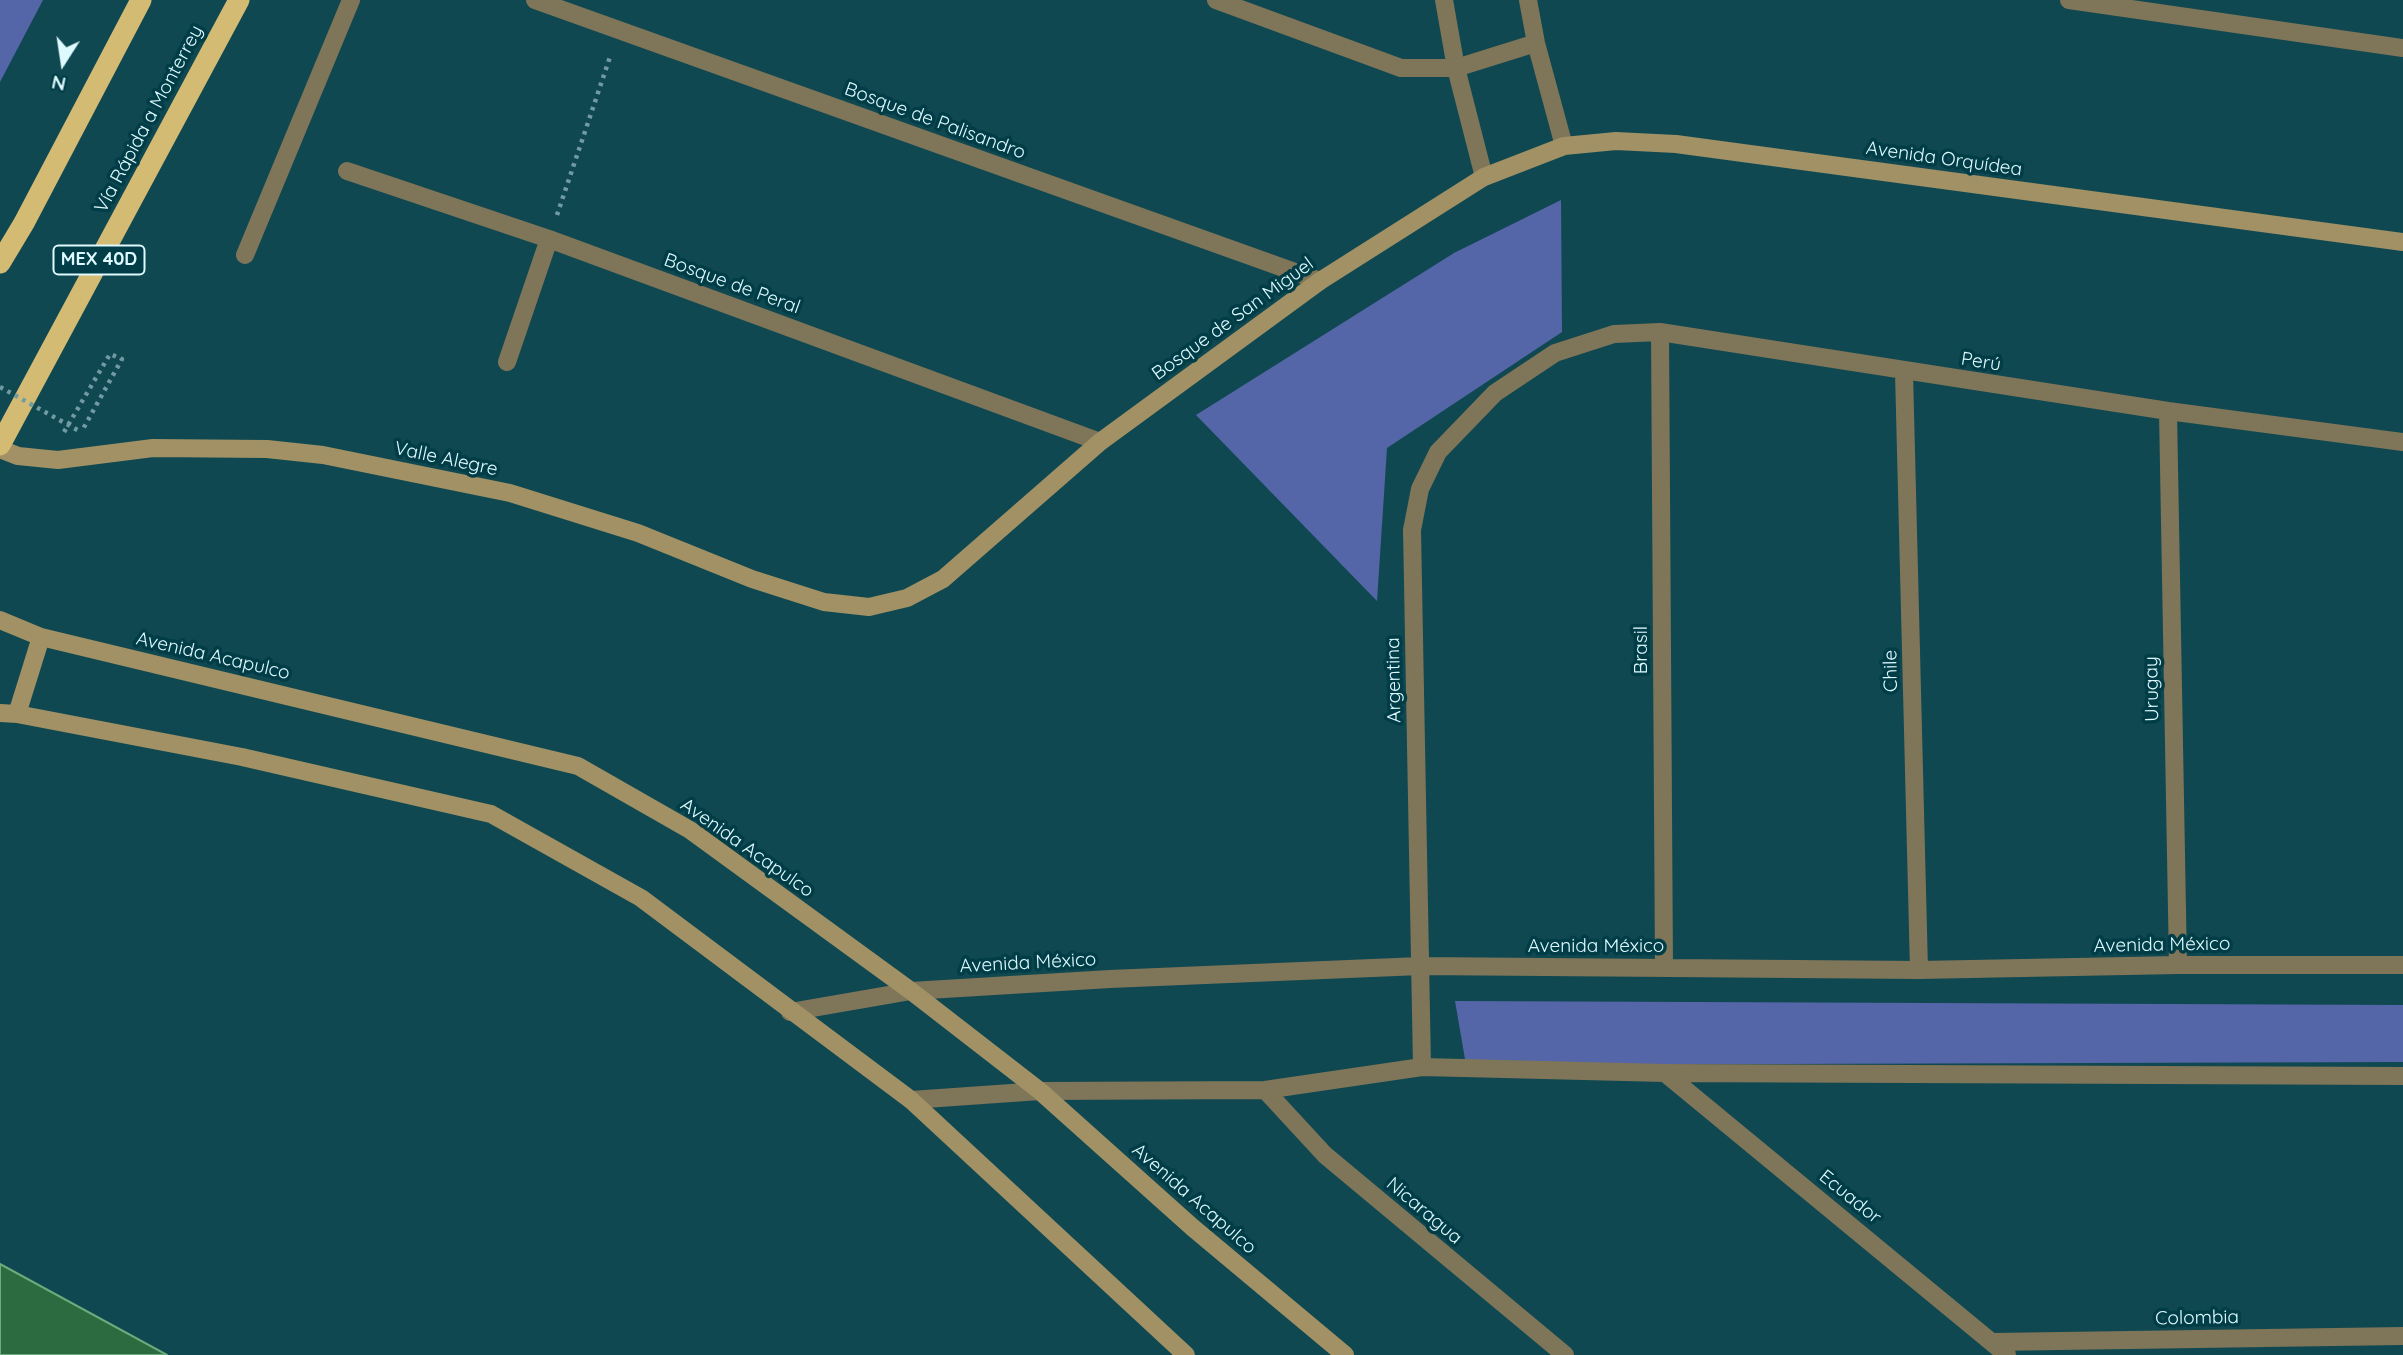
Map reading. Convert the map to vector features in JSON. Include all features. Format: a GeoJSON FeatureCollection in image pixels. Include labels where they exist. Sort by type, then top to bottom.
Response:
{"type":"FeatureCollection","features":[{"type":"Feature","properties":{"kind":"highway"},"geometry":{"type":"LineString","coordinates":[[0,263],[24,223],[141,0]]}},
{"type":"Feature","properties":{"kind":"highway","name":"Vía Rápida a Monterrey"},"geometry":{"type":"LineString","coordinates":[[0,447],[239,0]]}},
{"type":"Feature","properties":{"kind":"street"},"geometry":{"type":"LineString","coordinates":[[245,255],[351,0]]}},
{"type":"Feature","properties":{"kind":"street","name":"Bosque de Palisandro"},"geometry":{"type":"LineString","coordinates":[[535,0],[1321,281]]}},
{"type":"Feature","properties":{"kind":"street"},"geometry":{"type":"LineString","coordinates":[[1216,0],[1401,68],[1456,68],[1536,43]]}},
{"type":"Feature","properties":{"kind":"street"},"geometry":{"type":"LineString","coordinates":[[1444,0],[1456,68],[1484,177]]}},
{"type":"Feature","properties":{"kind":"street"},"geometry":{"type":"LineString","coordinates":[[1528,0],[1536,43],[1563,146]]}},
{"type":"Feature","properties":{"kind":"street"},"geometry":{"type":"LineString","coordinates":[[2069,0],[2403,48]]}},
{"type":"Feature","properties":{"kind":"street","name":"Avenida Orquídea"},"geometry":{"type":"LineString","coordinates":[[1484,177],[1563,146],[1616,141],[1676,145],[2403,242]]}},
{"type":"Feature","properties":{"kind":"street","name":"Bosque de Peral"},"geometry":{"type":"LineString","coordinates":[[347,171],[549,239],[1100,442]]}},
{"type":"Feature","properties":{"kind":"street","name":"Bosque de San Miguel"},"geometry":{"type":"LineString","coordinates":[[869,607],[907,598],[943,579],[1100,442],[1321,281],[1484,177]]}},
{"type":"Feature","properties":{"kind":"street"},"geometry":{"type":"LineString","coordinates":[[507,362],[549,239]]}},
{"type":"Feature","properties":{"kind":"street","name":"Perú"},"geometry":{"type":"LineString","coordinates":[[1555,353],[1614,334],[1660,332],[1904,372],[2403,442]]}},
{"type":"Feature","properties":{"kind":"street","name":"Brasil"},"geometry":{"type":"LineString","coordinates":[[1660,332],[1664,968]]}},
{"type":"Feature","properties":{"kind":"street","name":"Argentina"},"geometry":{"type":"LineString","coordinates":[[1422,1067],[1412,530],[1420,489],[1438,452],[1495,393],[1555,353]]}},
{"type":"Feature","properties":{"kind":"street","name":"Chile"},"geometry":{"type":"LineString","coordinates":[[1904,372],[1919,970]]}},
{"type":"Feature","properties":{"kind":"street","name":"Urugay"},"geometry":{"type":"LineString","coordinates":[[2168,411],[2178,965]]}},
{"type":"Feature","properties":{"kind":"street","name":"Valle Alegre"},"geometry":{"type":"LineString","coordinates":[[0,447],[18,456],[48,460],[153,448],[267,449],[323,455],[510,494],[638,533],[752,579],[824,602],[869,607]]}},
{"type":"Feature","properties":{"kind":"street","name":"Avenida Acapulco"},"geometry":{"type":"LineString","coordinates":[[0,620],[41,637],[578,766],[690,830],[911,991],[1040,1091],[1192,1227],[1345,1355]]}},
{"type":"Feature","properties":{"kind":"street"},"geometry":{"type":"LineString","coordinates":[[41,637],[8,713],[242,757],[491,814],[641,898],[911,1100],[1186,1355]]}},
{"type":"Feature","properties":{"kind":"street","name":"Avenida México"},"geometry":{"type":"LineString","coordinates":[[790,1012],[911,991],[1110,979],[1420,966],[1919,970],[2178,965],[2403,965]]}},
{"type":"Feature","properties":{"kind":"street"},"geometry":{"type":"LineString","coordinates":[[911,1100],[1040,1091],[1265,1090],[1422,1067],[1665,1073],[2403,1076]]}},
{"type":"Feature","properties":{"kind":"street","name":"Ecuador"},"geometry":{"type":"LineString","coordinates":[[1665,1073],[2007,1355]]}},
{"type":"Feature","properties":{"kind":"street","name":"Nicaragua"},"geometry":{"type":"LineString","coordinates":[[1265,1090],[1325,1155],[1565,1355]]}},
{"type":"Feature","properties":{"kind":"street","name":"Colombia"},"geometry":{"type":"LineString","coordinates":[[1992,1342],[2403,1336]]}},
{"type":"Feature","properties":{"kind":"path"},"geometry":{"type":"LineString","coordinates":[[549,239],[620,30]]}},
{"type":"Feature","properties":{"kind":"path"},"geometry":{"type":"LineString","coordinates":[[0,387],[81,432],[122,359],[110,354],[48,460]]}},
{"type":"Feature","properties":{"kind":"shaded area"},"geometry":{"type":"Polygon","coordinates":[[[0,0],[43,0],[0,82],[0,0]]]}},
{"type":"Feature","properties":{"kind":"shaded area"},"geometry":{"type":"Polygon","coordinates":[[[1561,200],[1562,332],[1387,448],[1377,601],[1196,415],[1454,253],[1561,200]]]}},
{"type":"Feature","properties":{"kind":"shaded area"},"geometry":{"type":"Polygon","coordinates":[[[1455,1001],[2403,1005],[2403,1062],[1466,1065],[1455,1001]]]}},
{"type":"Feature","properties":{"kind":"building"},"geometry":{"type":"Polygon","coordinates":[[[0,1264],[167,1355],[0,1355],[0,1264]]]}}]}
